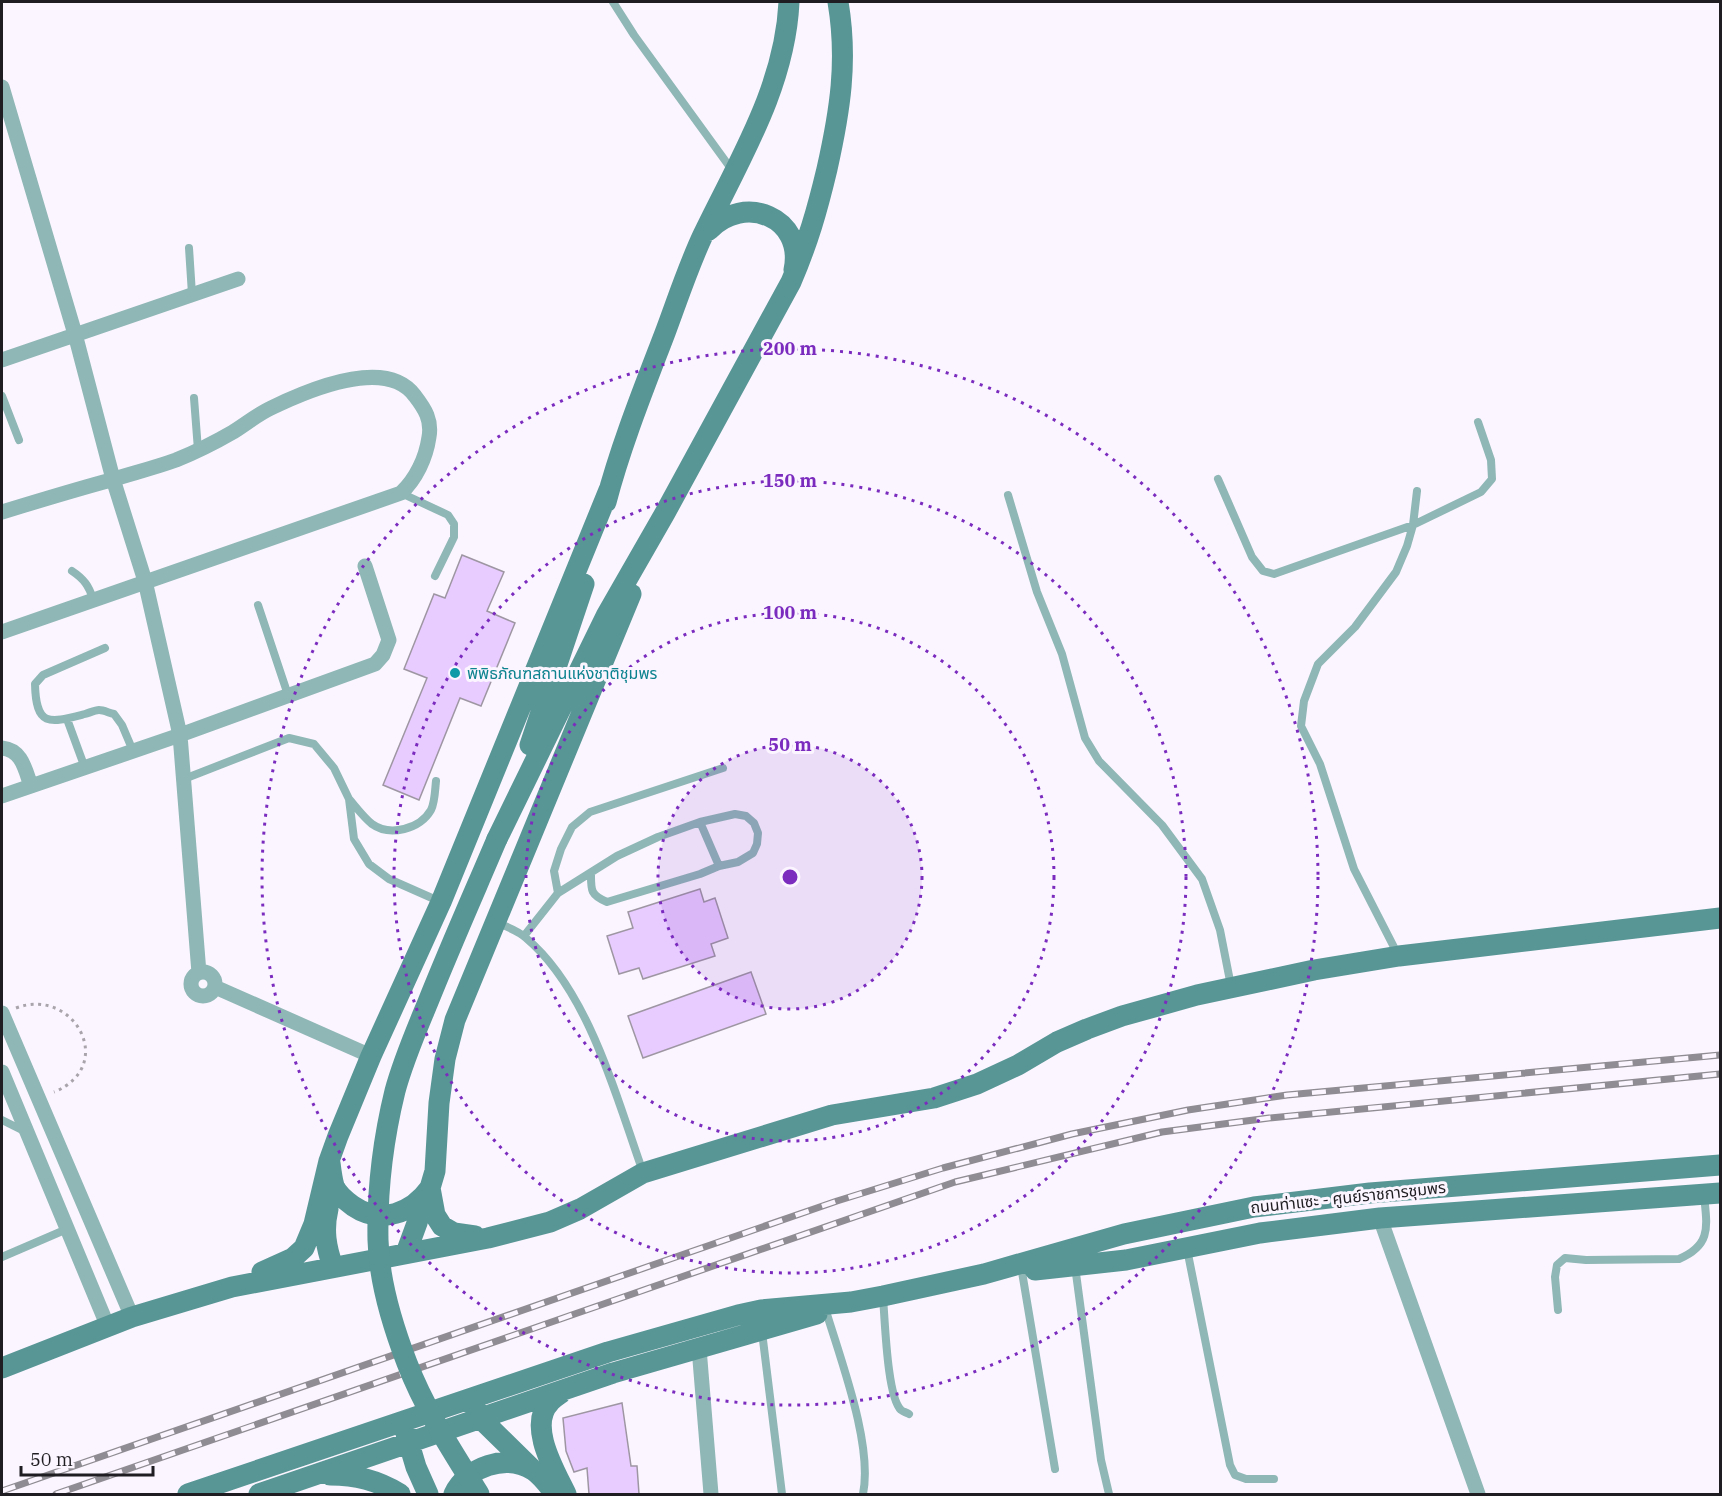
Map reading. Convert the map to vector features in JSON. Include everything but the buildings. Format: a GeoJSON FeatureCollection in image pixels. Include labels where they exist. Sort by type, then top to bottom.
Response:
{"type":"FeatureCollection","features":[{"type":"Feature","properties":{"kind":"main road"},"geometry":{"type":"LineString","coordinates":[[232,1287],[293,1258],[304,1248],[314,1224],[329,1161],[371,1056],[441,902],[609,490],[649,374],[702,237],[735,174],[766,105],[781,59],[788,23],[789,2]]}},
{"type":"Feature","properties":{"kind":"main road"},"geometry":{"type":"LineString","coordinates":[[478,1494],[427,1409],[407,1364],[393,1322],[383,1279],[379,1229],[380,1183],[385,1136],[396,1089],[411,1043],[497,839],[606,616],[791,282],[807,244],[835,133],[842,89],[843,30],[838,2]]}},
{"type":"Feature","properties":{"kind":"main road"},"geometry":{"type":"LineString","coordinates":[[702,237],[724,217],[738,212],[753,211],[768,215],[789,235],[795,249],[795,264],[791,282]]}},
{"type":"Feature","properties":{"kind":"main road"},"geometry":{"type":"LineString","coordinates":[[497,839],[572,623],[609,490]]}},
{"type":"Feature","properties":{"kind":"main road"},"geometry":{"type":"LineString","coordinates":[[406,1253],[435,1171],[439,1103],[445,1059],[455,1020],[665,513]]}},
{"type":"Feature","properties":{"kind":"main road"},"geometry":{"type":"LineString","coordinates":[[2,1368],[132,1317],[232,1287],[488,1238],[550,1222],[580,1209],[643,1173],[832,1115],[880,1109],[934,1098],[977,1084],[1087,1029],[1122,1016],[1231,987],[1399,956],[1720,918]]}},
{"type":"Feature","properties":{"kind":"main road"},"geometry":{"type":"LineString","coordinates":[[329,1161],[334,1185],[345,1201],[360,1211],[377,1216],[391,1215],[404,1211],[426,1193]]}},
{"type":"Feature","properties":{"kind":"main road","name":"ถนนท่าแซะ - ศูนย์ราชการชุมพร"},"geometry":{"type":"LineString","coordinates":[[851,1302],[984,1274],[1124,1234],[1254,1207],[1370,1192],[1720,1165]]}},
{"type":"Feature","properties":{"kind":"main road"},"geometry":{"type":"LineString","coordinates":[[333,1267],[326,1246],[325,1233],[326,1217],[334,1185]]}},
{"type":"Feature","properties":{"kind":"main road"},"geometry":{"type":"LineString","coordinates":[[1370,1192],[1380,1218]]}},
{"type":"Feature","properties":{"kind":"main road"},"geometry":{"type":"LineString","coordinates":[[426,1193],[442,1226],[454,1233],[488,1238]]}},
{"type":"Feature","properties":{"kind":"main road","name":"ถนนท่าแซะ - ศูนย์ราชการชุมพร"},"geometry":{"type":"LineString","coordinates":[[984,1274],[1126,1260],[1260,1233],[1380,1218],[1712,1193]]}},
{"type":"Feature","properties":{"kind":"main road"},"geometry":{"type":"LineString","coordinates":[[188,1494],[402,1421],[475,1409],[566,1389],[851,1302]]}},
{"type":"Feature","properties":{"kind":"main road"},"geometry":{"type":"LineString","coordinates":[[259,1494],[409,1443],[475,1409],[608,1352],[722,1318],[761,1310],[851,1302]]}},
{"type":"Feature","properties":{"kind":"main road"},"geometry":{"type":"LineString","coordinates":[[566,1389],[549,1402],[544,1411],[541,1427],[543,1445],[566,1494]]}},
{"type":"Feature","properties":{"kind":"main road"},"geometry":{"type":"LineString","coordinates":[[475,1409],[555,1494]]}},
{"type":"Feature","properties":{"kind":"main road"},"geometry":{"type":"LineString","coordinates":[[402,1421],[419,1475],[428,1494]]}},
{"type":"Feature","properties":{"kind":"main road"},"geometry":{"type":"LineString","coordinates":[[454,1494],[465,1479],[478,1469],[496,1463],[515,1463],[533,1470]]}},
{"type":"Feature","properties":{"kind":"main road"},"geometry":{"type":"LineString","coordinates":[[317,1475],[347,1475],[368,1479],[386,1485],[400,1494]]}},
{"type":"Feature","properties":{"kind":"street"},"geometry":{"type":"LineString","coordinates":[[2,87],[8,133],[75,334],[113,479],[145,581],[180,735],[198,973],[191,984],[197,994],[207,996],[213,992],[215,987],[371,1056]]}},
{"type":"Feature","properties":{"kind":"street"},"geometry":{"type":"LineString","coordinates":[[2,360],[238,279]]}},
{"type":"Feature","properties":{"kind":"street"},"geometry":{"type":"LineString","coordinates":[[2,512],[153,469],[198,452],[270,408],[322,386],[338,382],[373,377],[395,381],[412,391],[428,417],[430,429],[427,450],[417,473],[401,492],[2,632]]}},
{"type":"Feature","properties":{"kind":"street"},"geometry":{"type":"LineString","coordinates":[[2,796],[180,735],[375,664],[383,655],[389,640],[365,566]]}},
{"type":"Feature","properties":{"kind":"street"},"geometry":{"type":"LineString","coordinates":[[2,748],[12,749],[20,757],[31,786]]}},
{"type":"Feature","properties":{"kind":"street"},"geometry":{"type":"LineString","coordinates":[[2,1013],[132,1317]]}},
{"type":"Feature","properties":{"kind":"street"},"geometry":{"type":"LineString","coordinates":[[2,1072],[108,1327]]}},
{"type":"Feature","properties":{"kind":"street"},"geometry":{"type":"LineString","coordinates":[[1380,1218],[1478,1494]]}},
{"type":"Feature","properties":{"kind":"street"},"geometry":{"type":"LineString","coordinates":[[699,1348],[711,1494]]}},
{"type":"Feature","properties":{"kind":"lane"},"geometry":{"type":"LineString","coordinates":[[614,2],[634,35],[735,174]]}},
{"type":"Feature","properties":{"kind":"lane"},"geometry":{"type":"LineString","coordinates":[[189,248],[192,294]]}},
{"type":"Feature","properties":{"kind":"lane"},"geometry":{"type":"LineString","coordinates":[[2,396],[19,440]]}},
{"type":"Feature","properties":{"kind":"lane"},"geometry":{"type":"LineString","coordinates":[[194,398],[198,452]]}},
{"type":"Feature","properties":{"kind":"lane"},"geometry":{"type":"LineString","coordinates":[[1218,479],[1252,557],[1263,571],[1274,574],[1413,525],[1481,492],[1492,479],[1491,460],[1478,422]]}},
{"type":"Feature","properties":{"kind":"lane"},"geometry":{"type":"LineString","coordinates":[[1399,956],[1354,869],[1320,764],[1301,726],[1304,701],[1318,664],[1355,627],[1396,572],[1413,525],[1417,491]]}},
{"type":"Feature","properties":{"kind":"lane"},"geometry":{"type":"LineString","coordinates":[[401,492],[448,515],[454,524],[454,537],[435,576]]}},
{"type":"Feature","properties":{"kind":"lane"},"geometry":{"type":"LineString","coordinates":[[1008,495],[1037,592],[1062,654],[1085,738],[1099,761],[1162,825],[1202,879],[1220,930],[1231,987]]}},
{"type":"Feature","properties":{"kind":"lane"},"geometry":{"type":"LineString","coordinates":[[72,571],[82,577],[89,586],[93,599]]}},
{"type":"Feature","properties":{"kind":"lane"},"geometry":{"type":"LineString","coordinates":[[258,605],[288,695]]}},
{"type":"Feature","properties":{"kind":"lane"},"geometry":{"type":"LineString","coordinates":[[105,648],[43,675],[35,684],[36,699],[46,719],[57,722],[99,710],[114,714],[122,725],[133,751]]}},
{"type":"Feature","properties":{"kind":"lane"},"geometry":{"type":"LineString","coordinates":[[67,719],[85,768]]}},
{"type":"Feature","properties":{"kind":"lane"},"geometry":{"type":"LineString","coordinates":[[184,778],[289,738],[314,744],[334,768],[349,799],[372,824],[385,831],[402,831],[431,810],[436,781]]}},
{"type":"Feature","properties":{"kind":"lane"},"geometry":{"type":"LineString","coordinates":[[558,893],[554,870],[561,849],[572,827],[590,812],[723,768]]}},
{"type":"Feature","properties":{"kind":"lane"},"geometry":{"type":"LineString","coordinates":[[349,799],[354,839],[369,864],[388,879],[441,902]]}},
{"type":"Feature","properties":{"kind":"lane"},"geometry":{"type":"LineString","coordinates":[[524,936],[558,893],[617,856],[658,837],[700,822],[735,814],[746,816],[758,833],[753,853],[738,862],[607,902],[597,897],[591,888],[591,873]]}},
{"type":"Feature","properties":{"kind":"lane"},"geometry":{"type":"LineString","coordinates":[[700,822],[719,866]]}},
{"type":"Feature","properties":{"kind":"lane"},"geometry":{"type":"LineString","coordinates":[[497,922],[524,936],[550,960],[572,992],[594,1040],[643,1173]]}},
{"type":"Feature","properties":{"kind":"lane"},"geometry":{"type":"LineString","coordinates":[[2,1120],[27,1133]]}},
{"type":"Feature","properties":{"kind":"lane"},"geometry":{"type":"LineString","coordinates":[[1558,1310],[1555,1277],[1557,1264],[1565,1258],[1586,1260],[1679,1259],[1693,1253],[1702,1242],[1707,1227],[1712,1193]]}},
{"type":"Feature","properties":{"kind":"lane"},"geometry":{"type":"LineString","coordinates":[[2,1257],[67,1229]]}},
{"type":"Feature","properties":{"kind":"lane"},"geometry":{"type":"LineString","coordinates":[[1187,1247],[1230,1466],[1235,1475],[1246,1479],[1274,1479]]}},
{"type":"Feature","properties":{"kind":"lane"},"geometry":{"type":"LineString","coordinates":[[1075,1265],[1101,1460],[1108,1494]]}},
{"type":"Feature","properties":{"kind":"lane"},"geometry":{"type":"LineString","coordinates":[[1022,1272],[1055,1469]]}},
{"type":"Feature","properties":{"kind":"lane"},"geometry":{"type":"LineString","coordinates":[[883,1296],[888,1370],[900,1409],[909,1414]]}},
{"type":"Feature","properties":{"kind":"lane"},"geometry":{"type":"LineString","coordinates":[[826,1311],[847,1381],[865,1456],[862,1494]]}},
{"type":"Feature","properties":{"kind":"lane"},"geometry":{"type":"LineString","coordinates":[[761,1331],[782,1494]]}},
{"type":"Feature","properties":{"kind":"path"},"geometry":{"type":"LineString","coordinates":[[2,1013],[26,1004],[51,1006],[67,1014],[82,1032],[87,1052],[83,1067],[74,1080],[63,1088],[38,1098]]}},
{"type":"Feature","properties":{"kind":"railway"},"geometry":{"type":"LineString","coordinates":[[2,1491],[837,1201],[943,1168],[1072,1134],[1188,1110],[1287,1095],[1720,1055]]}},
{"type":"Feature","properties":{"kind":"railway"},"geometry":{"type":"LineString","coordinates":[[56,1494],[955,1182],[1162,1132],[1269,1118],[1720,1074]]}},
{"type":"Feature","properties":{"kind":"place","name":"พิพิธภัณฑสถานแห่งชาติชุมพร"},"geometry":{"type":"Point","coordinates":[455,673]}}]}
